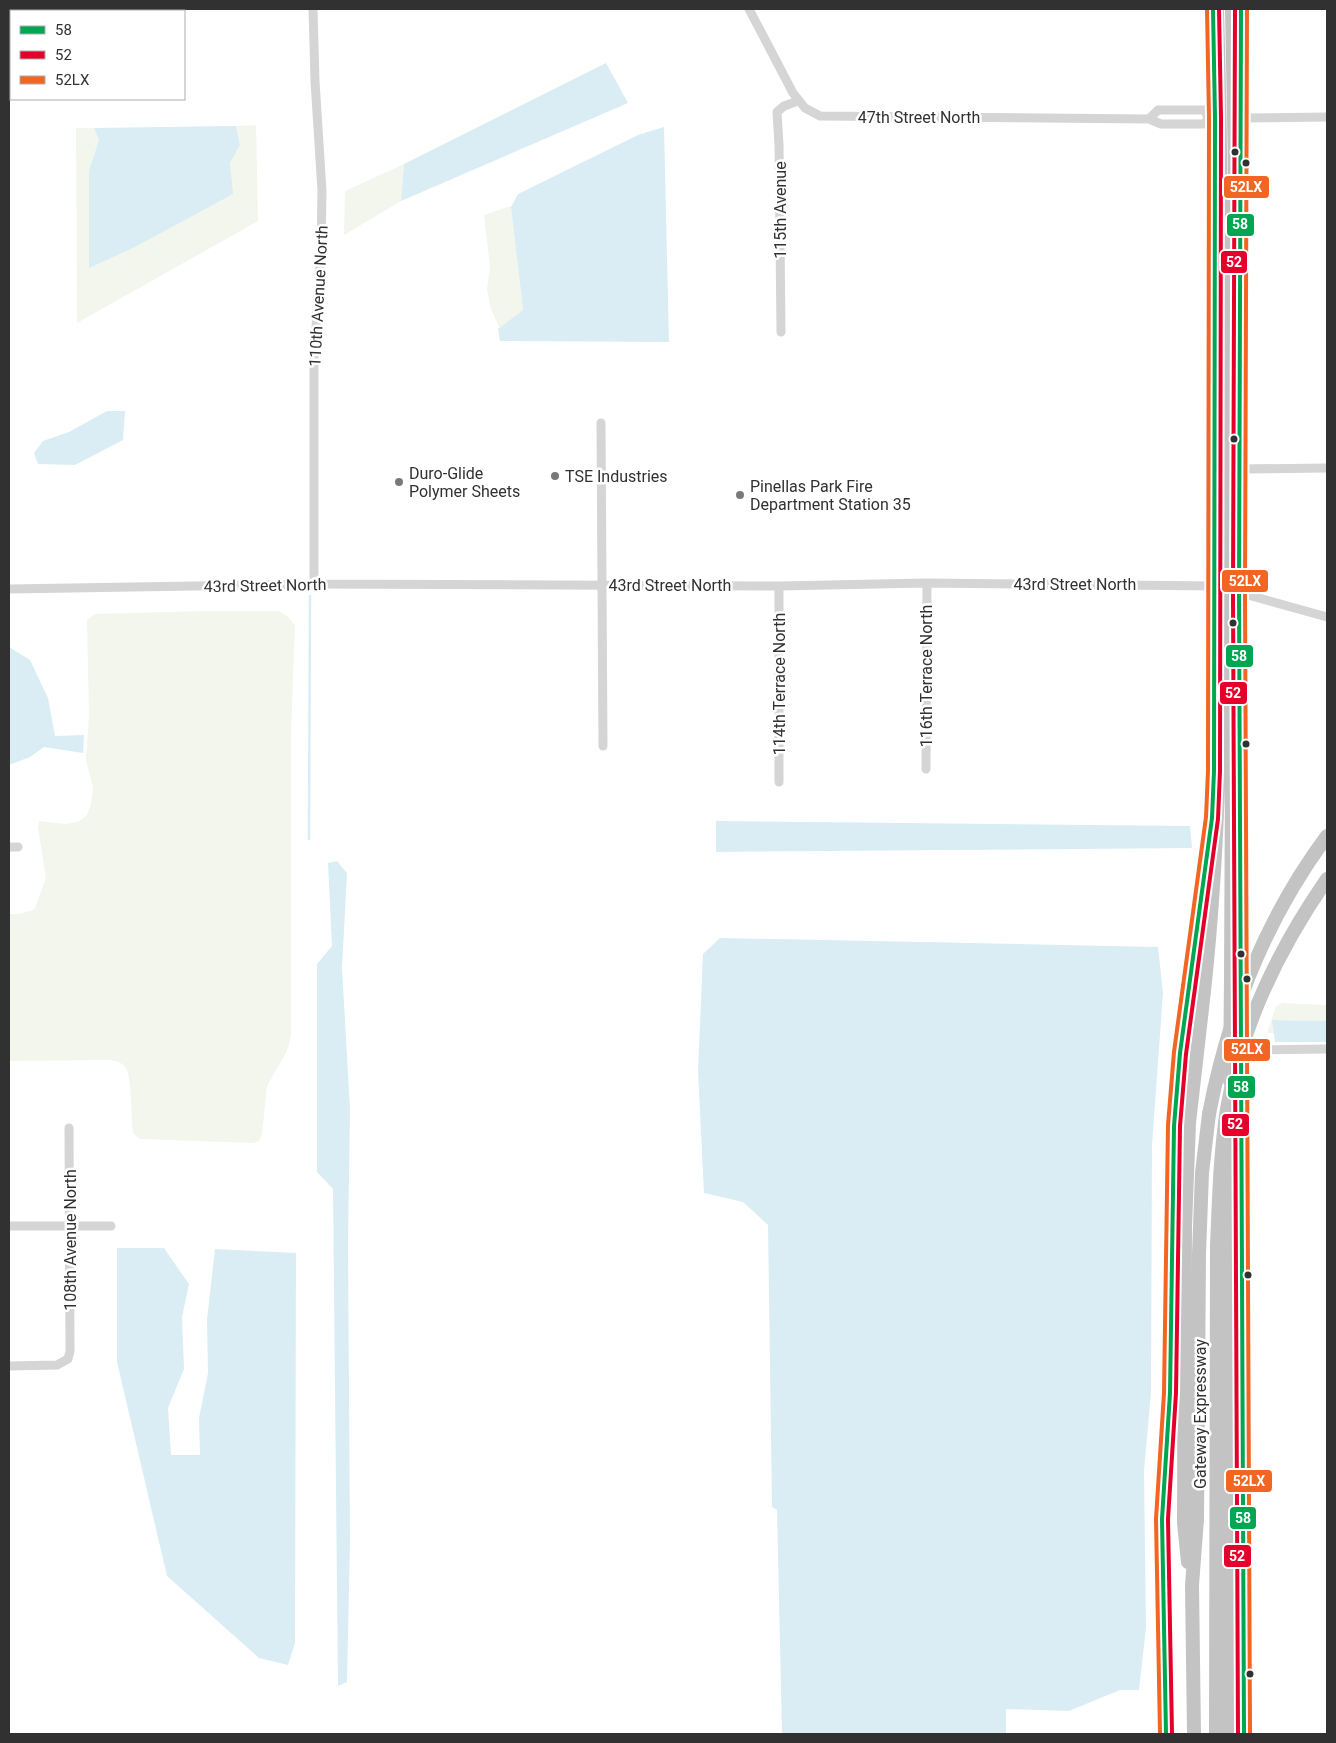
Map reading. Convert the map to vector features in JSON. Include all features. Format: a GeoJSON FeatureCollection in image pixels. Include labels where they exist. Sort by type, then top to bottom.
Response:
{"type":"FeatureCollection","features":[{"type":"Feature","properties":{"kind":"highway","name":"Gateway Expressway"},"geometry":{"type":"LineString","coordinates":[[1192,1585],[1184,1523],[1185,1226],[1189,1123],[1213,902],[1220,740],[1222,268],[1217,9]]}},
{"type":"Feature","properties":{"kind":"highway","name":"Gateway Expressway"},"geometry":{"type":"LineString","coordinates":[[1228,1734],[1235,170],[1232,9]]}},
{"type":"Feature","properties":{"kind":"highway","name":"Gateway Expressway"},"geometry":{"type":"LineString","coordinates":[[1194,1734],[1192,1585],[1197,1518],[1201,1189],[1209,1114],[1223,1050],[1246,982],[1293,890],[1327,836]]}},
{"type":"Feature","properties":{"kind":"highway","name":"Gateway Expressway"},"geometry":{"type":"LineString","coordinates":[[1216,1734],[1217,1246],[1224,1132],[1238,1064],[1271,975],[1298,924],[1327,879]]}},
{"type":"Feature","properties":{"kind":"main road"},"geometry":{"type":"LineString","coordinates":[[1166,1734],[1162,1519],[1170,1393],[1174,1126],[1180,1053],[1212,818],[1214,584],[1213,9]]}},
{"type":"Feature","properties":{"kind":"main road"},"geometry":{"type":"LineString","coordinates":[[1241,9],[1239,594],[1244,1734]]}},
{"type":"Feature","properties":{"kind":"street","name":"110th Avenue North"},"geometry":{"type":"LineString","coordinates":[[313,9],[315,80],[322,191],[321,248],[314,360],[314,584]]}},
{"type":"Feature","properties":{"kind":"street","name":"47th Street North"},"geometry":{"type":"LineString","coordinates":[[749,9],[798,101],[820,116],[1149,118],[1161,124],[1204,124],[1212,118]]}},
{"type":"Feature","properties":{"kind":"street","name":"115th Avenue"},"geometry":{"type":"LineString","coordinates":[[781,332],[777,112],[784,106],[798,101]]}},
{"type":"Feature","properties":{"kind":"street"},"geometry":{"type":"LineString","coordinates":[[1149,118],[1158,110],[1204,110],[1212,118]]}},
{"type":"Feature","properties":{"kind":"street"},"geometry":{"type":"LineString","coordinates":[[1241,118],[1327,117]]}},
{"type":"Feature","properties":{"kind":"street"},"geometry":{"type":"LineString","coordinates":[[601,423],[603,746]]}},
{"type":"Feature","properties":{"kind":"street"},"geometry":{"type":"LineString","coordinates":[[1239,469],[1327,468]]}},
{"type":"Feature","properties":{"kind":"street","name":"43rd Street North"},"geometry":{"type":"LineString","coordinates":[[9,589],[314,584],[779,586],[927,583],[1214,584],[1239,594],[1327,618]]}},
{"type":"Feature","properties":{"kind":"street","name":"116th Terrace North"},"geometry":{"type":"LineString","coordinates":[[926,769],[927,583]]}},
{"type":"Feature","properties":{"kind":"street","name":"114th Terrace North"},"geometry":{"type":"LineString","coordinates":[[779,586],[779,782]]}},
{"type":"Feature","properties":{"kind":"street"},"geometry":{"type":"LineString","coordinates":[[1240,1050],[1327,1049]]}},
{"type":"Feature","properties":{"kind":"street","name":"108th Avenue North"},"geometry":{"type":"LineString","coordinates":[[9,1366],[57,1365],[68,1359],[70,1351],[69,1128]]}},
{"type":"Feature","properties":{"kind":"street"},"geometry":{"type":"LineString","coordinates":[[9,1226],[111,1226]]}},
{"type":"Feature","properties":{"kind":"shaded area"},"geometry":{"type":"Polygon","coordinates":[[[606,63],[628,103],[401,201],[404,164],[606,63]]]}},
{"type":"Feature","properties":{"kind":"shaded area"},"geometry":{"type":"Polygon","coordinates":[[[256,125],[258,221],[77,323],[76,128],[94,128],[99,140],[89,170],[230,163],[240,144],[236,126],[256,125]]]}},
{"type":"Feature","properties":{"kind":"shaded area"},"geometry":{"type":"Polygon","coordinates":[[[236,126],[240,145],[230,163],[233,194],[135,247],[89,268],[89,170],[99,140],[94,128],[236,126]]]}},
{"type":"Feature","properties":{"kind":"shaded area"},"geometry":{"type":"Polygon","coordinates":[[[664,127],[669,342],[500,341],[498,329],[523,310],[511,207],[518,194],[638,135],[664,127]]]}},
{"type":"Feature","properties":{"kind":"shaded area"},"geometry":{"type":"Polygon","coordinates":[[[404,164],[401,201],[344,235],[345,191],[404,164]]]}},
{"type":"Feature","properties":{"kind":"shaded area"},"geometry":{"type":"Polygon","coordinates":[[[511,206],[523,311],[500,329],[491,309],[487,289],[490,267],[484,215],[511,206]]]}},
{"type":"Feature","properties":{"kind":"shaded area"},"geometry":{"type":"Polygon","coordinates":[[[107,411],[125,411],[123,440],[75,465],[38,464],[34,453],[43,441],[69,432],[107,411]]]}},
{"type":"Feature","properties":{"kind":"shaded area"},"geometry":{"type":"Polygon","coordinates":[[[279,611],[295,625],[291,733],[291,1036],[287,1051],[267,1086],[262,1135],[259,1141],[253,1143],[140,1139],[133,1133],[127,1071],[123,1065],[117,1062],[108,1060],[9,1061],[9,914],[19,914],[34,910],[46,878],[38,828],[39,821],[65,824],[78,822],[87,815],[91,804],[93,788],[86,760],[89,716],[87,620],[95,614],[279,611]]]}},
{"type":"Feature","properties":{"kind":"shaded area"},"geometry":{"type":"Polygon","coordinates":[[[9,647],[30,660],[48,698],[55,736],[84,735],[83,753],[44,747],[30,757],[9,765],[9,647]]]}},
{"type":"Feature","properties":{"kind":"shaded area"},"geometry":{"type":"Polygon","coordinates":[[[716,821],[1190,826],[1192,848],[716,852],[716,821]]]}},
{"type":"Feature","properties":{"kind":"shaded area"},"geometry":{"type":"Polygon","coordinates":[[[337,861],[347,873],[342,968],[350,1109],[348,1243],[350,1541],[347,1682],[338,1686],[333,1189],[317,1172],[317,964],[332,946],[328,863],[337,861]]]}},
{"type":"Feature","properties":{"kind":"shaded area"},"geometry":{"type":"Polygon","coordinates":[[[720,938],[1158,947],[1163,993],[1152,1146],[1151,1392],[1144,1471],[1146,1628],[1139,1690],[1120,1690],[1069,1711],[1006,1709],[1006,1734],[782,1734],[777,1510],[772,1507],[768,1225],[743,1202],[704,1193],[698,1071],[703,954],[720,938]]]}},
{"type":"Feature","properties":{"kind":"shaded area"},"geometry":{"type":"Polygon","coordinates":[[[1282,1003],[1327,1005],[1327,1021],[1273,1020],[1274,1033],[1267,1033],[1276,1006],[1282,1003]]]}},
{"type":"Feature","properties":{"kind":"shaded area"},"geometry":{"type":"Polygon","coordinates":[[[1272,1020],[1327,1021],[1327,1042],[1275,1042],[1272,1020]]]}},
{"type":"Feature","properties":{"kind":"shaded area"},"geometry":{"type":"Polygon","coordinates":[[[117,1248],[164,1248],[189,1284],[182,1317],[184,1369],[168,1408],[171,1455],[200,1455],[199,1418],[208,1373],[207,1320],[215,1249],[296,1253],[295,1643],[288,1665],[259,1658],[167,1576],[117,1362],[117,1248]]]}},
{"type":"Feature","properties":{"kind":"waterway"},"geometry":{"type":"LineString","coordinates":[[309,839],[310,596]]}},
{"type":"Feature","properties":{"kind":"transit line","name":"52LX"},"geometry":{"type":"LineString","coordinates":[[1160,1734],[1156,1519],[1164,1393],[1168,1125],[1174,1052],[1206,817],[1208,771],[1209,118],[1207,9]]}},
{"type":"Feature","properties":{"kind":"transit line","name":"58"},"geometry":{"type":"LineString","coordinates":[[1166,1734],[1162,1519],[1170,1393],[1174,1126],[1180,1053],[1212,818],[1214,771],[1215,118],[1213,9]]}},
{"type":"Feature","properties":{"kind":"transit line","name":"52"},"geometry":{"type":"LineString","coordinates":[[1172,1734],[1168,1519],[1176,1393],[1180,1126],[1186,1054],[1218,819],[1220,771],[1221,118],[1219,9]]}},
{"type":"Feature","properties":{"kind":"transit line","name":"52"},"geometry":{"type":"LineString","coordinates":[[1235,9],[1233,594],[1238,1734]]}},
{"type":"Feature","properties":{"kind":"transit line","name":"58"},"geometry":{"type":"LineString","coordinates":[[1241,9],[1239,594],[1244,1734]]}},
{"type":"Feature","properties":{"kind":"transit line","name":"52LX"},"geometry":{"type":"LineString","coordinates":[[1247,9],[1245,594],[1250,1734]]}},
{"type":"Feature","properties":{"kind":"place","name":"TSE Industries"},"geometry":{"type":"Point","coordinates":[555,476]}},
{"type":"Feature","properties":{"kind":"place","name":"Duro-Glide Polymer Sheets"},"geometry":{"type":"Point","coordinates":[399,482]}},
{"type":"Feature","properties":{"kind":"place","name":"Pinellas Park Fire Department Station 35"},"geometry":{"type":"Point","coordinates":[740,495]}}]}
